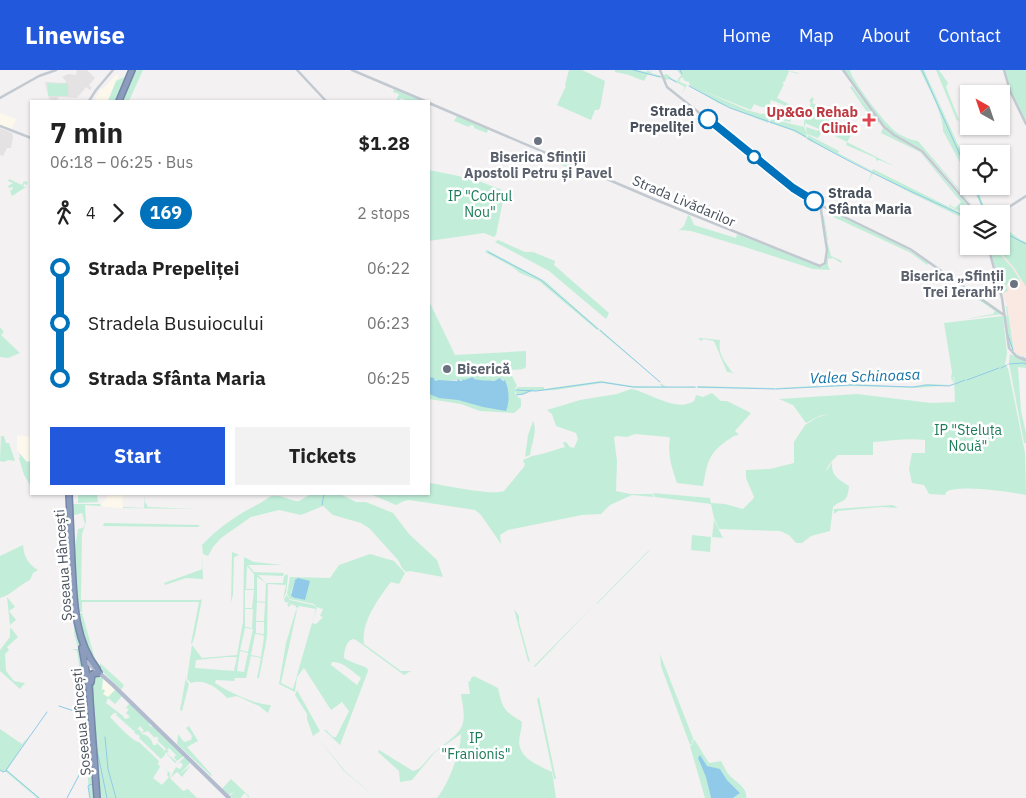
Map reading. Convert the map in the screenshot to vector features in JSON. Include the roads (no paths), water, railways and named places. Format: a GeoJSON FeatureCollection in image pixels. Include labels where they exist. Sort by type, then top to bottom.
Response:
{"type":"FeatureCollection","features":[{"type":"Feature","properties":{"kind":"highway"},"geometry":{"type":"LineString","coordinates":[[119,100],[132,70]]}},
{"type":"Feature","properties":{"kind":"highway","name":"Șoseaua Hâncești"},"geometry":{"type":"LineString","coordinates":[[69,495],[74,595],[83,646]]}},
{"type":"Feature","properties":{"kind":"highway"},"geometry":{"type":"LineString","coordinates":[[83,646],[87,663]]}},
{"type":"Feature","properties":{"kind":"highway"},"geometry":{"type":"LineString","coordinates":[[83,646],[98,671],[91,676],[92,710]]}},
{"type":"Feature","properties":{"kind":"highway","name":"Șoseaua Hîncești"},"geometry":{"type":"LineString","coordinates":[[87,663],[98,798]]}},
{"type":"Feature","properties":{"kind":"highway","name":"Șoseaua Hîncești"},"geometry":{"type":"LineString","coordinates":[[87,663],[98,798]]}},
{"type":"Feature","properties":{"kind":"main road"},"geometry":{"type":"LineString","coordinates":[[87,663],[105,677],[229,798]]}},
{"type":"Feature","properties":{"kind":"street"},"geometry":{"type":"LineString","coordinates":[[0,98],[38,76],[56,70]]}},
{"type":"Feature","properties":{"kind":"street"},"geometry":{"type":"LineString","coordinates":[[90,100],[113,70]]}},
{"type":"Feature","properties":{"kind":"street"},"geometry":{"type":"LineString","coordinates":[[296,70],[325,100]]}},
{"type":"Feature","properties":{"kind":"street"},"geometry":{"type":"LineString","coordinates":[[352,70],[422,100]]}},
{"type":"Feature","properties":{"kind":"street"},"geometry":{"type":"LineString","coordinates":[[660,70],[664,81],[670,89],[793,188],[822,206],[910,249],[1004,315]]}},
{"type":"Feature","properties":{"kind":"street"},"geometry":{"type":"LineString","coordinates":[[843,70],[884,127],[922,151],[970,205]]}},
{"type":"Feature","properties":{"kind":"street"},"geometry":{"type":"LineString","coordinates":[[1004,70],[1010,91],[1026,124]]}},
{"type":"Feature","properties":{"kind":"street","name":"Strada Livădarilor"},"geometry":{"type":"LineString","coordinates":[[430,103],[656,200],[820,266],[825,263],[827,254],[822,206]]}},
{"type":"Feature","properties":{"kind":"street"},"geometry":{"type":"LineString","coordinates":[[0,126],[30,138]]}},
{"type":"Feature","properties":{"kind":"street"},"geometry":{"type":"LineString","coordinates":[[1010,206],[1026,196]]}},
{"type":"Feature","properties":{"kind":"street"},"geometry":{"type":"LineString","coordinates":[[990,255],[1010,348],[1016,356],[1026,361]]}},
{"type":"Feature","properties":{"kind":"water"},"geometry":{"type":"Polygon","coordinates":[[[431,377],[435,381],[457,381],[458,379],[462,381],[463,379],[473,377],[480,380],[494,381],[500,378],[503,381],[505,380],[508,396],[506,411],[458,400],[439,398],[430,394],[431,377]]]}},
{"type":"Feature","properties":{"kind":"water"},"geometry":{"type":"Polygon","coordinates":[[[298,578],[310,581],[305,600],[291,596],[295,580],[298,578]]]}},
{"type":"Feature","properties":{"kind":"water"},"geometry":{"type":"Polygon","coordinates":[[[700,755],[707,766],[720,769],[727,780],[740,793],[733,798],[711,798],[706,777],[698,758],[700,755]]]}},
{"type":"Feature","properties":{"kind":"waterway"},"geometry":{"type":"LineString","coordinates":[[633,70],[660,77]]}},
{"type":"Feature","properties":{"kind":"waterway"},"geometry":{"type":"LineString","coordinates":[[680,70],[682,74]]}},
{"type":"Feature","properties":{"kind":"waterway"},"geometry":{"type":"LineString","coordinates":[[922,70],[960,155]]}},
{"type":"Feature","properties":{"kind":"waterway"},"geometry":{"type":"LineString","coordinates":[[669,78],[676,82]]}},
{"type":"Feature","properties":{"kind":"waterway"},"geometry":{"type":"LineString","coordinates":[[689,86],[730,108],[796,131],[806,137]]}},
{"type":"Feature","properties":{"kind":"waterway"},"geometry":{"type":"LineString","coordinates":[[807,138],[907,190],[960,214]]}},
{"type":"Feature","properties":{"kind":"waterway"},"geometry":{"type":"LineString","coordinates":[[978,195],[982,205]]}},
{"type":"Feature","properties":{"kind":"waterway"},"geometry":{"type":"LineString","coordinates":[[1010,236],[1026,244]]}},
{"type":"Feature","properties":{"kind":"waterway"},"geometry":{"type":"LineString","coordinates":[[488,252],[541,280],[598,329]]}},
{"type":"Feature","properties":{"kind":"waterway"},"geometry":{"type":"LineString","coordinates":[[600,330],[660,382]]}},
{"type":"Feature","properties":{"kind":"waterway"},"geometry":{"type":"LineString","coordinates":[[1008,335],[1013,350]]}},
{"type":"Feature","properties":{"kind":"waterway"},"geometry":{"type":"LineString","coordinates":[[1022,357],[1026,359]]}},
{"type":"Feature","properties":{"kind":"waterway","name":"Valea Schinoasa"},"geometry":{"type":"LineString","coordinates":[[1009,364],[1026,364]]}},
{"type":"Feature","properties":{"kind":"waterway","name":"Valea Schinoasa"},"geometry":{"type":"LineString","coordinates":[[1001,368],[1007,365]]}},
{"type":"Feature","properties":{"kind":"waterway","name":"Valea Schinoasa"},"geometry":{"type":"LineString","coordinates":[[967,380],[999,368]]}},
{"type":"Feature","properties":{"kind":"waterway","name":"Valea Schinoasa"},"geometry":{"type":"LineString","coordinates":[[955,384],[965,380]]}},
{"type":"Feature","properties":{"kind":"waterway","name":"Valea Schinoasa"},"geometry":{"type":"LineString","coordinates":[[516,390],[536,391],[601,382],[633,387],[695,387]]}},
{"type":"Feature","properties":{"kind":"waterway","name":"Valea Schinoasa"},"geometry":{"type":"LineString","coordinates":[[776,389],[852,385],[913,387],[927,385],[949,386],[954,384]]}},
{"type":"Feature","properties":{"kind":"waterway","name":"Valea Schinoasa"},"geometry":{"type":"LineString","coordinates":[[698,387],[775,389]]}},
{"type":"Feature","properties":{"kind":"waterway","name":"Valea Schinoasa"},"geometry":{"type":"LineString","coordinates":[[516,395],[532,390]]}},
{"type":"Feature","properties":{"kind":"waterway"},"geometry":{"type":"LineString","coordinates":[[322,505],[324,495]]}},
{"type":"Feature","properties":{"kind":"waterway"},"geometry":{"type":"LineString","coordinates":[[72,615],[73,620]]}},
{"type":"Feature","properties":{"kind":"waterway"},"geometry":{"type":"LineString","coordinates":[[79,615],[84,637]]}},
{"type":"Feature","properties":{"kind":"waterway"},"geometry":{"type":"LineString","coordinates":[[74,622],[80,646]]}},
{"type":"Feature","properties":{"kind":"waterway"},"geometry":{"type":"LineString","coordinates":[[93,682],[94,728]]}},
{"type":"Feature","properties":{"kind":"waterway"},"geometry":{"type":"LineString","coordinates":[[59,706],[89,716]]}},
{"type":"Feature","properties":{"kind":"waterway"},"geometry":{"type":"LineString","coordinates":[[39,798],[6,770],[47,712]]}},
{"type":"Feature","properties":{"kind":"waterway"},"geometry":{"type":"LineString","coordinates":[[67,798],[86,762],[89,720]]}},
{"type":"Feature","properties":{"kind":"waterway"},"geometry":{"type":"LineString","coordinates":[[105,737],[108,769],[116,798]]}},
{"type":"Feature","properties":{"kind":"waterway"},"geometry":{"type":"LineString","coordinates":[[96,745],[107,798]]}},
{"type":"Feature","properties":{"kind":"waterway"},"geometry":{"type":"LineString","coordinates":[[0,770],[6,771]]}},
{"type":"Feature","properties":{"kind":"waterway"},"geometry":{"type":"LineString","coordinates":[[84,772],[92,771]]}},
{"type":"Feature","properties":{"kind":"waterway"},"geometry":{"type":"LineString","coordinates":[[90,798],[88,786],[93,784]]}},
{"type":"Feature","properties":{"kind":"place","name":"Strada Prepeliței"},"geometry":{"type":"Point","coordinates":[708,119]}},
{"type":"Feature","properties":{"kind":"place","name":"Up&Go Rehab Clinic"},"geometry":{"type":"Point","coordinates":[869,120]}},
{"type":"Feature","properties":{"kind":"place","name":"Biserica Sfinții Apostoli Petru și Pavel"},"geometry":{"type":"Point","coordinates":[538,141]}},
{"type":"Feature","properties":{"kind":"place","name":"Strada Sfânta Maria"},"geometry":{"type":"Point","coordinates":[814,201]}},
{"type":"Feature","properties":{"kind":"place","name":"Biserica „Sfinții Trei Ierarhi”"},"geometry":{"type":"Point","coordinates":[1014,284]}},
{"type":"Feature","properties":{"kind":"place","name":"Biserică"},"geometry":{"type":"Point","coordinates":[447,369]}},
{"type":"Feature","properties":{"kind":"park label","name":"IP \"Codrul Nou\""},"geometry":{"type":"Point","coordinates":[480,204]}},
{"type":"Feature","properties":{"kind":"park label","name":"IP \"Steluța Nouă\""},"geometry":{"type":"Point","coordinates":[968,438]}},
{"type":"Feature","properties":{"kind":"park label","name":"IP \"Franionis\""},"geometry":{"type":"Point","coordinates":[476,746]}}]}
